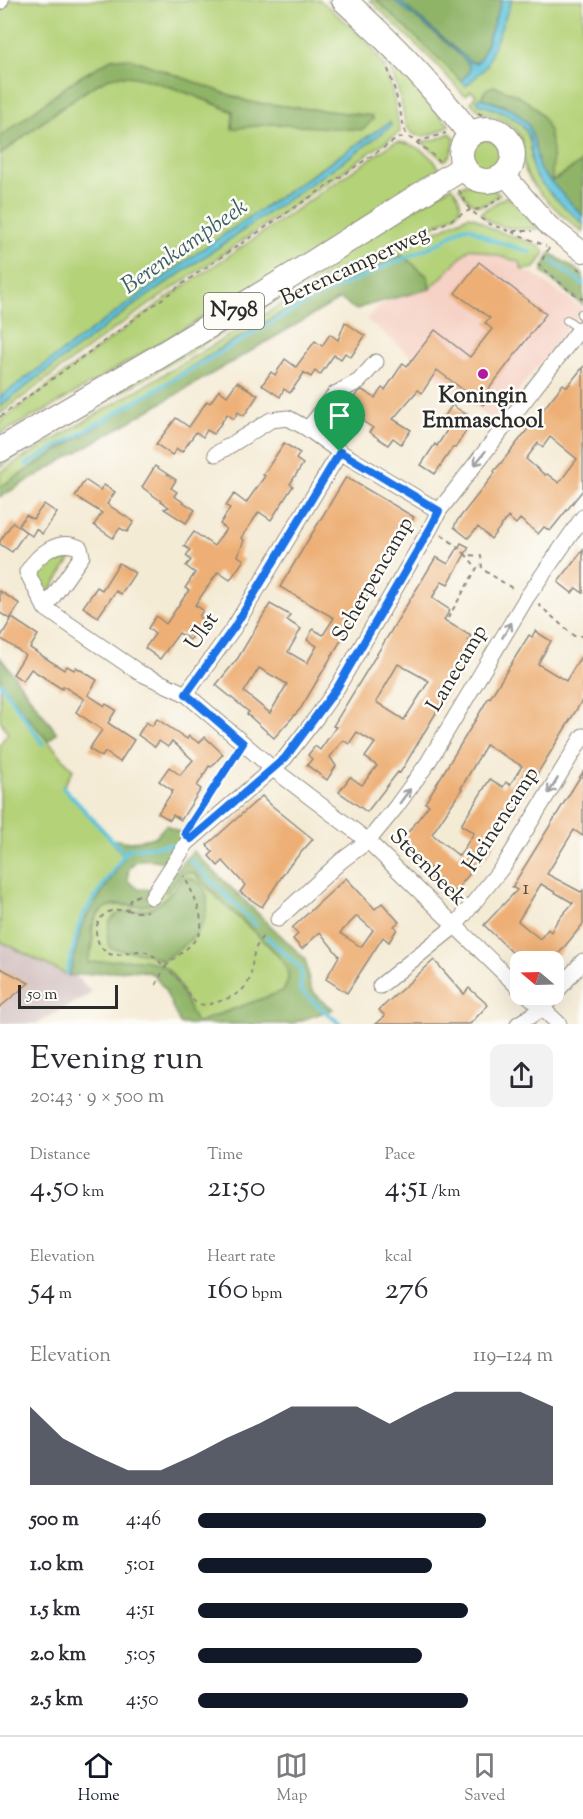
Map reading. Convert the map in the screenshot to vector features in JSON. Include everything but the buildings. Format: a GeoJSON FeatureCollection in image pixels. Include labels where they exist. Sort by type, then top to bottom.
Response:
{"type":"FeatureCollection","features":[{"type":"Feature","properties":{"kind":"main road"},"geometry":{"type":"LineString","coordinates":[[344,0],[371,24],[418,73],[461,121],[470,135]]}},
{"type":"Feature","properties":{"kind":"main road"},"geometry":{"type":"LineString","coordinates":[[479,130],[493,130],[508,140],[512,147],[509,181],[478,180],[469,174],[460,157],[461,148],[470,135],[479,130]]}},
{"type":"Feature","properties":{"kind":"main road","name":"Berencamperweg"},"geometry":{"type":"LineString","coordinates":[[0,450],[187,340],[464,167]]}},
{"type":"Feature","properties":{"kind":"street"},"geometry":{"type":"LineString","coordinates":[[509,181],[579,259]]}},
{"type":"Feature","properties":{"kind":"street","name":"Scherpencamp"},"geometry":{"type":"LineString","coordinates":[[272,768],[285,758],[337,688],[439,511],[579,321]]}},
{"type":"Feature","properties":{"kind":"street"},"geometry":{"type":"LineString","coordinates":[[308,429],[335,394],[358,381],[376,362]]}},
{"type":"Feature","properties":{"kind":"street"},"geometry":{"type":"LineString","coordinates":[[216,454],[271,420],[288,418],[439,511]]}},
{"type":"Feature","properties":{"kind":"street","name":"Ulst"},"geometry":{"type":"LineString","coordinates":[[186,694],[235,626],[340,452]]}},
{"type":"Feature","properties":{"kind":"street","name":"Lanecamp"},"geometry":{"type":"LineString","coordinates":[[368,841],[427,764],[527,597],[583,517]]}},
{"type":"Feature","properties":{"kind":"street"},"geometry":{"type":"LineString","coordinates":[[45,608],[140,673],[186,694]]}},
{"type":"Feature","properties":{"kind":"street","name":"Steenbeek"},"geometry":{"type":"LineString","coordinates":[[186,694],[272,768],[368,841],[510,978]]}},
{"type":"Feature","properties":{"kind":"street","name":"Heinencamp"},"geometry":{"type":"LineString","coordinates":[[455,926],[505,864],[583,736]]}},
{"type":"Feature","properties":{"kind":"street"},"geometry":{"type":"LineString","coordinates":[[145,896],[175,862],[187,843],[272,768]]}},
{"type":"Feature","properties":{"kind":"street","name":"Steenbeek"},"geometry":{"type":"LineString","coordinates":[[278,919],[341,861],[368,841]]}},
{"type":"Feature","properties":{"kind":"street","name":"Steenbeek"},"geometry":{"type":"LineString","coordinates":[[380,986],[455,926]]}},
{"type":"Feature","properties":{"kind":"street"},"geometry":{"type":"LineString","coordinates":[[518,1024],[542,1009],[583,961]]}},
{"type":"Feature","properties":{"kind":"street"},"geometry":{"type":"LineString","coordinates":[[538,1005],[559,1024]]}},
{"type":"Feature","properties":{"kind":"path"},"geometry":{"type":"LineString","coordinates":[[386,65],[406,135],[416,143]]}},
{"type":"Feature","properties":{"kind":"path"},"geometry":{"type":"LineString","coordinates":[[0,417],[199,272],[383,148],[406,135]]}},
{"type":"Feature","properties":{"kind":"path","name":"Berencamperweg"},"geometry":{"type":"LineString","coordinates":[[316,282],[401,246],[470,210],[490,205],[509,181]]}},
{"type":"Feature","properties":{"kind":"path"},"geometry":{"type":"LineString","coordinates":[[470,210],[488,223],[549,248],[539,265],[583,299]]}},
{"type":"Feature","properties":{"kind":"path"},"geometry":{"type":"LineString","coordinates":[[579,259],[583,272]]}},
{"type":"Feature","properties":{"kind":"path"},"geometry":{"type":"LineString","coordinates":[[439,533],[458,547],[477,568],[527,597],[553,616],[574,636],[583,636]]}},
{"type":"Feature","properties":{"kind":"path"},"geometry":{"type":"LineString","coordinates":[[466,555],[481,556],[482,569]]}},
{"type":"Feature","properties":{"kind":"path"},"geometry":{"type":"LineString","coordinates":[[447,618],[477,568]]}},
{"type":"Feature","properties":{"kind":"path"},"geometry":{"type":"LineString","coordinates":[[198,813],[243,743]]}},
{"type":"Feature","properties":{"kind":"path"},"geometry":{"type":"LineString","coordinates":[[156,985],[165,967],[193,942],[201,931],[202,924],[190,887],[175,862]]}},
{"type":"Feature","properties":{"kind":"path"},"geometry":{"type":"LineString","coordinates":[[145,896],[130,898],[128,910],[114,910],[100,918],[96,935],[98,941],[105,951],[112,955],[143,951],[152,954],[180,981],[193,1000],[199,1004],[220,1001],[241,993],[250,978],[255,948],[264,935]]}},
{"type":"Feature","properties":{"kind":"shaded area","name":"Koningin Emmaschool"},"geometry":{"type":"Polygon","coordinates":[[[470,248],[522,263],[524,272],[532,273],[583,309],[493,422],[366,319],[380,305],[430,287],[470,248]]]}},
{"type":"Feature","properties":{"kind":"shaded area"},"geometry":{"type":"Polygon","coordinates":[[[0,925],[55,954],[92,993],[36,1024],[0,1024],[0,925]]]}},
{"type":"Feature","properties":{"kind":"green space"},"geometry":{"type":"Polygon","coordinates":[[[4,0],[320,0],[359,34],[383,65],[392,90],[400,132],[114,329],[0,414],[0,406],[130,308],[391,126],[376,131],[197,253],[0,398],[0,155],[41,124],[102,81],[124,75],[173,88],[233,112],[233,128],[272,124],[367,124],[373,119],[372,116],[249,102],[234,96],[99,66],[75,80],[0,137],[0,10],[4,0]]]}},
{"type":"Feature","properties":{"kind":"green space"},"geometry":{"type":"Polygon","coordinates":[[[327,0],[333,0],[358,22],[449,125],[438,132],[424,136],[415,135],[410,130],[405,122],[393,76],[381,53],[356,25],[327,0]]]}},
{"type":"Feature","properties":{"kind":"green space"},"geometry":{"type":"Polygon","coordinates":[[[370,0],[583,0],[583,209],[541,170],[536,136],[500,100],[478,99],[479,104],[514,118],[526,131],[535,174],[583,224],[583,233],[551,204],[530,180],[524,166],[523,145],[514,128],[475,107],[471,102],[476,95],[471,91],[466,95],[463,94],[435,63],[370,0]]]}},
{"type":"Feature","properties":{"kind":"green space"},"geometry":{"type":"Polygon","coordinates":[[[376,0],[394,0],[448,44],[469,64],[470,72],[461,81],[376,0]]]}},
{"type":"Feature","properties":{"kind":"green space"},"geometry":{"type":"Polygon","coordinates":[[[398,0],[502,0],[484,51],[476,63],[471,62],[398,0]]]}},
{"type":"Feature","properties":{"kind":"green space"},"geometry":{"type":"Polygon","coordinates":[[[113,58],[132,59],[249,102],[372,116],[373,119],[363,130],[272,124],[232,129],[233,111],[158,83],[129,76],[118,76],[107,79],[76,97],[0,155],[0,137],[75,80],[113,58]]]}},
{"type":"Feature","properties":{"kind":"green space"},"geometry":{"type":"Polygon","coordinates":[[[494,86],[527,101],[544,120],[552,146],[552,181],[583,161],[583,216],[539,169],[528,124],[506,106],[481,98],[486,89],[494,86]]]}},
{"type":"Feature","properties":{"kind":"green space"},"geometry":{"type":"Polygon","coordinates":[[[450,133],[455,141],[446,160],[422,142],[437,139],[450,133]]]}},
{"type":"Feature","properties":{"kind":"green space"},"geometry":{"type":"Polygon","coordinates":[[[486,140],[492,141],[500,149],[500,161],[492,169],[486,170],[480,169],[472,161],[471,155],[472,149],[480,141],[486,140]]]}},
{"type":"Feature","properties":{"kind":"green space"},"geometry":{"type":"Polygon","coordinates":[[[398,142],[422,151],[440,169],[307,256],[46,410],[0,434],[0,421],[161,302],[398,142]]]}},
{"type":"Feature","properties":{"kind":"green space"},"geometry":{"type":"Polygon","coordinates":[[[467,184],[492,189],[500,194],[487,203],[477,206],[468,200],[459,187],[467,184]]]}},
{"type":"Feature","properties":{"kind":"green space"},"geometry":{"type":"Polygon","coordinates":[[[452,186],[460,203],[456,214],[415,236],[288,294],[49,435],[0,467],[0,459],[452,186]]]}},
{"type":"Feature","properties":{"kind":"green space"},"geometry":{"type":"Polygon","coordinates":[[[507,196],[541,229],[508,228],[486,219],[481,213],[507,196]]]}},
{"type":"Feature","properties":{"kind":"green space"},"geometry":{"type":"Polygon","coordinates":[[[468,216],[474,217],[492,229],[539,246],[544,250],[544,254],[535,268],[522,270],[520,262],[470,248],[430,289],[428,277],[402,255],[310,296],[218,350],[0,487],[0,473],[21,459],[287,301],[468,216]]]}},
{"type":"Feature","properties":{"kind":"green space"},"geometry":{"type":"Polygon","coordinates":[[[550,253],[583,274],[583,305],[543,273],[543,267],[550,253]]]}},
{"type":"Feature","properties":{"kind":"green space"},"geometry":{"type":"Polygon","coordinates":[[[402,255],[428,277],[430,289],[356,310],[340,299],[0,497],[0,487],[218,350],[310,296],[402,255]]]}},
{"type":"Feature","properties":{"kind":"green space"},"geometry":{"type":"Polygon","coordinates":[[[70,547],[75,552],[50,591],[46,592],[34,573],[37,565],[70,547]]]}},
{"type":"Feature","properties":{"kind":"green space"},"geometry":{"type":"Polygon","coordinates":[[[0,657],[57,733],[48,741],[0,681],[0,657]]]}},
{"type":"Feature","properties":{"kind":"green space"},"geometry":{"type":"Polygon","coordinates":[[[0,681],[73,770],[63,787],[125,856],[83,922],[69,976],[0,941],[0,744],[8,733],[0,720],[0,681]]]}},
{"type":"Feature","properties":{"kind":"green space"},"geometry":{"type":"Polygon","coordinates":[[[166,825],[188,837],[164,862],[145,860],[134,863],[128,873],[128,881],[139,889],[158,890],[193,851],[304,958],[311,988],[333,1009],[291,1024],[180,1024],[164,988],[153,974],[128,970],[69,976],[83,922],[125,857],[110,839],[131,842],[155,837],[166,825]],[[182,873],[167,892],[158,890],[151,904],[138,906],[114,904],[102,911],[92,927],[93,943],[88,963],[143,960],[163,966],[178,984],[196,1023],[283,991],[288,974],[282,961],[194,873],[182,873]]]}},
{"type":"Feature","properties":{"kind":"green space"},"geometry":{"type":"Polygon","coordinates":[[[182,873],[194,873],[282,961],[288,974],[283,991],[195,1023],[175,979],[141,961],[87,963],[93,945],[92,931],[95,919],[103,909],[114,905],[134,907],[158,890],[167,892],[182,873]],[[184,877],[171,893],[153,908],[138,910],[137,950],[155,957],[184,877]]]}},
{"type":"Feature","properties":{"kind":"green space"},"geometry":{"type":"Polygon","coordinates":[[[184,877],[195,880],[202,886],[207,902],[203,921],[190,940],[163,961],[143,953],[110,948],[107,938],[108,929],[114,916],[119,913],[154,907],[167,897],[184,877]]]}},
{"type":"Feature","properties":{"kind":"water"},"geometry":{"type":"Polygon","coordinates":[[[394,0],[398,0],[471,62],[476,63],[484,51],[502,0],[512,0],[486,67],[466,86],[461,81],[470,72],[469,64],[394,0]]]}},
{"type":"Feature","properties":{"kind":"water"},"geometry":{"type":"Polygon","coordinates":[[[481,98],[513,110],[528,124],[539,169],[583,216],[583,224],[550,193],[534,173],[531,145],[524,128],[511,117],[479,104],[477,99],[481,98]]]}},
{"type":"Feature","properties":{"kind":"water"},"geometry":{"type":"Polygon","coordinates":[[[390,122],[391,126],[358,151],[130,308],[0,406],[0,397],[197,253],[390,122]]]}},
{"type":"Feature","properties":{"kind":"waterway"},"geometry":{"type":"LineString","coordinates":[[26,465],[312,299],[441,242],[464,227],[471,228],[489,239],[530,252]]}},
{"type":"Feature","properties":{"kind":"waterway"},"geometry":{"type":"LineString","coordinates":[[553,262],[583,284]]}},
{"type":"Feature","properties":{"kind":"waterway"},"geometry":{"type":"LineString","coordinates":[[0,683],[43,744]]}},
{"type":"Feature","properties":{"kind":"waterway"},"geometry":{"type":"LineString","coordinates":[[63,787],[124,853]]}},
{"type":"Feature","properties":{"kind":"waterway"},"geometry":{"type":"LineString","coordinates":[[67,973],[81,918],[128,849],[169,845],[176,847]]}},
{"type":"Feature","properties":{"kind":"waterway"},"geometry":{"type":"LineString","coordinates":[[189,859],[256,925]]}},
{"type":"Feature","properties":{"kind":"waterway"},"geometry":{"type":"LineString","coordinates":[[267,937],[300,968],[302,976],[300,990],[340,1024]]}},
{"type":"Feature","properties":{"kind":"place","name":"Koningin Emmaschool"},"geometry":{"type":"Point","coordinates":[483,374]}},
{"type":"Feature","properties":{"kind":"route"},"geometry":{"type":"LineString","coordinates":[[340,452],[439,511],[337,688],[316,718],[285,758],[191,839],[185,833],[243,743],[186,694],[235,626],[340,452]]}},
{"type":"Feature","properties":{"kind":"water label","name":"Berenkampbeek"},"geometry":{"type":"Point","coordinates":[185,247]}}]}
